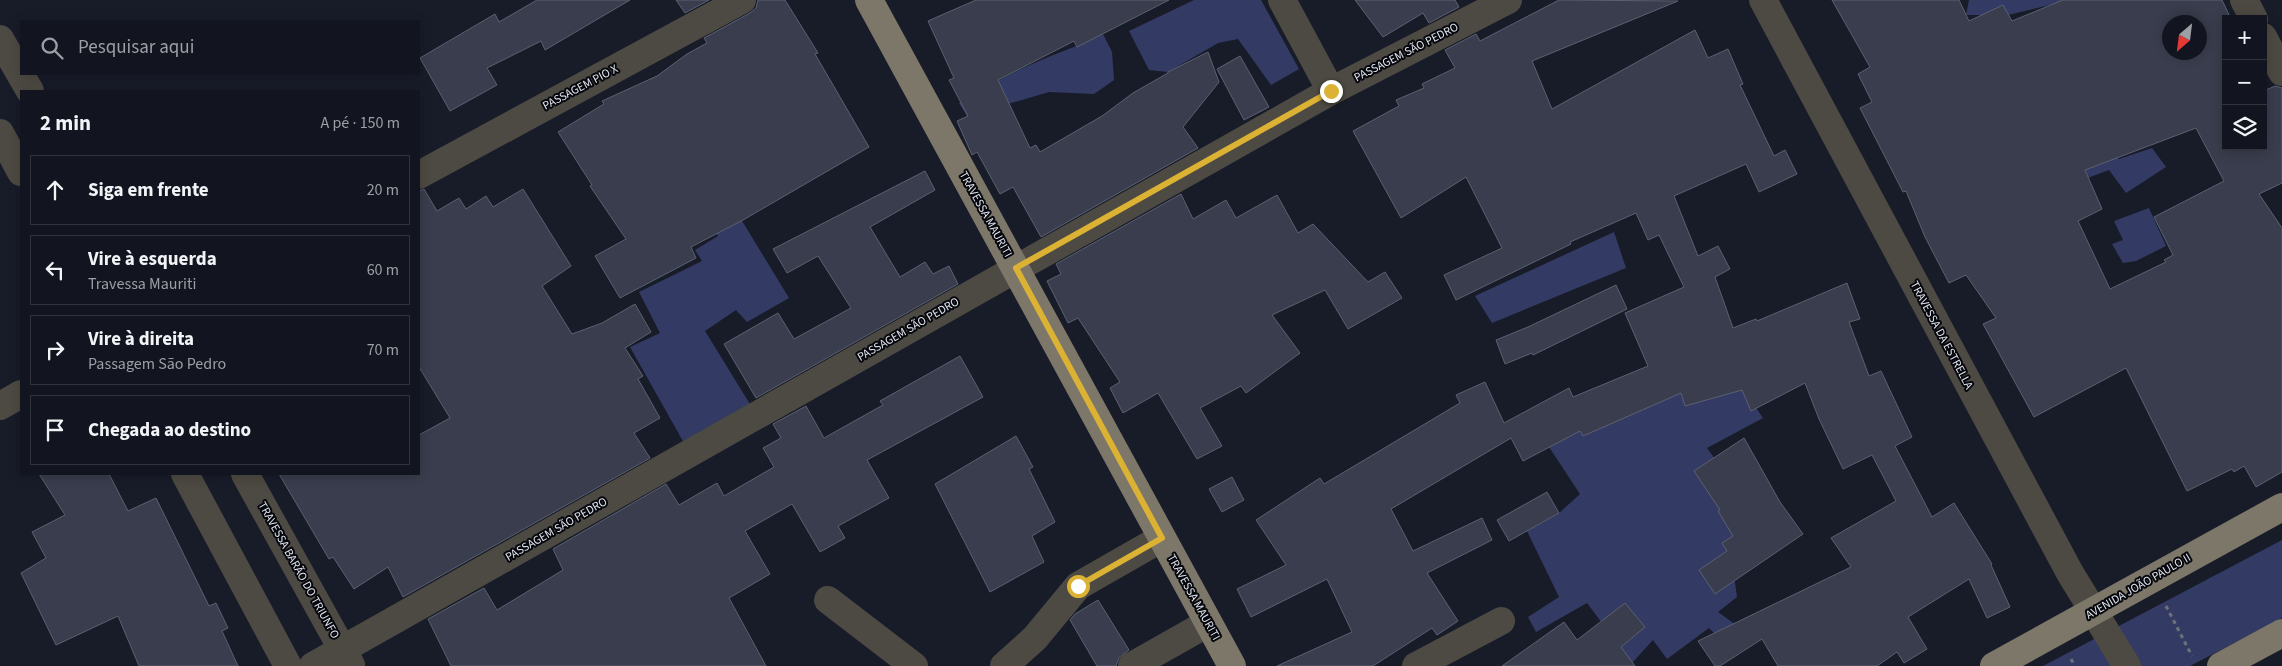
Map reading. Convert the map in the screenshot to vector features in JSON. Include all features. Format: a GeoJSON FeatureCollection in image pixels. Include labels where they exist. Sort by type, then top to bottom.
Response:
{"type":"FeatureCollection","features":[{"type":"Feature","properties":{"kind":"main road","name":"TRAVESSA MAURITI"},"geometry":{"type":"LineString","coordinates":[[869,0],[1232,666]]}},
{"type":"Feature","properties":{"kind":"main road","name":"AVENIDA JOÃO PAULO II"},"geometry":{"type":"LineString","coordinates":[[1994,666],[2282,507]]}},
{"type":"Feature","properties":{"kind":"main road"},"geometry":{"type":"LineString","coordinates":[[2209,664],[2282,633]]}},
{"type":"Feature","properties":{"kind":"street","name":"PASSAGEM PIO X"},"geometry":{"type":"LineString","coordinates":[[420,174],[742,0]]}},
{"type":"Feature","properties":{"kind":"street"},"geometry":{"type":"LineString","coordinates":[[1282,0],[1331,91]]}},
{"type":"Feature","properties":{"kind":"street","name":"PASSAGEM SÃO PEDRO"},"geometry":{"type":"LineString","coordinates":[[313,666],[347,658],[1016,268],[1331,91],[1508,0]]}},
{"type":"Feature","properties":{"kind":"street","name":"TRAVESSA DA ESTRELLA"},"geometry":{"type":"LineString","coordinates":[[1763,0],[2070,573],[2127,666]]}},
{"type":"Feature","properties":{"kind":"street"},"geometry":{"type":"LineString","coordinates":[[2244,0],[2252,15]]}},
{"type":"Feature","properties":{"kind":"street"},"geometry":{"type":"LineString","coordinates":[[0,39],[20,74]]}},
{"type":"Feature","properties":{"kind":"street"},"geometry":{"type":"LineString","coordinates":[[2267,44],[2282,72]]}},
{"type":"Feature","properties":{"kind":"street"},"geometry":{"type":"LineString","coordinates":[[21,75],[29,90]]}},
{"type":"Feature","properties":{"kind":"street"},"geometry":{"type":"LineString","coordinates":[[0,134],[20,170]]}},
{"type":"Feature","properties":{"kind":"street"},"geometry":{"type":"LineString","coordinates":[[0,406],[20,395]]}},
{"type":"Feature","properties":{"kind":"street"},"geometry":{"type":"LineString","coordinates":[[186,475],[288,666]]}},
{"type":"Feature","properties":{"kind":"street","name":"TRAVESSA BARÃO DO TRIUNFO"},"geometry":{"type":"LineString","coordinates":[[246,475],[347,658]]}},
{"type":"Feature","properties":{"kind":"street"},"geometry":{"type":"LineString","coordinates":[[1004,666],[1035,638],[1078,586],[1162,538]]}},
{"type":"Feature","properties":{"kind":"street"},"geometry":{"type":"LineString","coordinates":[[828,600],[914,666]]}},
{"type":"Feature","properties":{"kind":"street"},"geometry":{"type":"LineString","coordinates":[[1416,666],[1500,621]]}},
{"type":"Feature","properties":{"kind":"street"},"geometry":{"type":"LineString","coordinates":[[1132,666],[1208,623]]}},
{"type":"Feature","properties":{"kind":"path"},"geometry":{"type":"LineString","coordinates":[[2163,600],[2209,664]]}},
{"type":"Feature","properties":{"kind":"shaded area"},"geometry":{"type":"Polygon","coordinates":[[[1194,0],[1261,0],[1299,69],[1271,85],[1238,39],[1218,43],[1168,72],[1149,70],[1129,31],[1194,0]]]}},
{"type":"Feature","properties":{"kind":"shaded area"},"geometry":{"type":"Polygon","coordinates":[[[1969,0],[2070,0],[2008,15],[1966,15],[1969,0]]]}},
{"type":"Feature","properties":{"kind":"shaded area"},"geometry":{"type":"Polygon","coordinates":[[[1103,34],[1112,52],[1114,80],[1094,94],[1049,92],[967,116],[959,103],[1024,68],[1103,34]]]}},
{"type":"Feature","properties":{"kind":"shaded area"},"geometry":{"type":"Polygon","coordinates":[[[2093,143],[2119,159],[2152,148],[2166,167],[2126,193],[2109,170],[2015,205],[2093,143]]]}},
{"type":"Feature","properties":{"kind":"shaded area"},"geometry":{"type":"Polygon","coordinates":[[[733,206],[789,298],[747,322],[736,310],[705,331],[753,409],[684,443],[630,347],[660,333],[639,292],[702,261],[695,250],[718,236],[703,213],[733,206]]]}},
{"type":"Feature","properties":{"kind":"shaded area"},"geometry":{"type":"Polygon","coordinates":[[[2149,208],[2166,246],[2136,261],[2123,263],[2112,244],[2123,240],[2114,221],[2149,208]]]}},
{"type":"Feature","properties":{"kind":"shaded area"},"geometry":{"type":"Polygon","coordinates":[[[1614,232],[1626,268],[1492,323],[1475,296],[1614,232]]]}},
{"type":"Feature","properties":{"kind":"shaded area"},"geometry":{"type":"Polygon","coordinates":[[[1735,377],[1763,418],[1707,448],[1740,493],[1734,576],[1737,597],[1718,612],[1757,640],[1735,654],[1709,628],[1667,659],[1653,640],[1632,663],[1587,603],[1536,632],[1528,617],[1559,597],[1527,531],[1559,513],[1580,494],[1549,447],[1667,383],[1735,377]]]}},
{"type":"Feature","properties":{"kind":"shaded area"},"geometry":{"type":"Polygon","coordinates":[[[2282,540],[2282,618],[2190,666],[2043,666],[2282,540]]]}},
{"type":"Feature","properties":{"kind":"building"},"geometry":{"type":"Polygon","coordinates":[[[537,0],[630,0],[545,50],[541,41],[487,68],[497,85],[450,111],[420,58],[495,14],[499,22],[537,0]]]}},
{"type":"Feature","properties":{"kind":"building"},"geometry":{"type":"Polygon","coordinates":[[[676,0],[709,0],[685,13],[676,0]]]}},
{"type":"Feature","properties":{"kind":"building"},"geometry":{"type":"Polygon","coordinates":[[[758,0],[785,0],[818,53],[815,54],[869,147],[743,220],[691,247],[696,258],[620,298],[595,256],[626,239],[590,186],[592,185],[558,132],[604,104],[602,101],[657,76],[687,54],[707,43],[704,38],[750,13],[756,8],[758,0]]]}},
{"type":"Feature","properties":{"kind":"building"},"geometry":{"type":"Polygon","coordinates":[[[976,0],[1169,0],[1077,47],[1074,41],[998,80],[1030,148],[1036,145],[1040,152],[1102,116],[1133,93],[1168,72],[1208,52],[1219,82],[1183,127],[1198,148],[1041,237],[1013,187],[1000,194],[977,152],[972,155],[957,121],[968,116],[949,80],[954,78],[928,21],[976,0]]]}},
{"type":"Feature","properties":{"kind":"building"},"geometry":{"type":"Polygon","coordinates":[[[1355,0],[1455,0],[1459,7],[1429,23],[1423,13],[1383,37],[1355,0]]]}},
{"type":"Feature","properties":{"kind":"building"},"geometry":{"type":"Polygon","coordinates":[[[1559,0],[1678,1],[1532,61],[1552,109],[1695,30],[1708,58],[1728,49],[1743,84],[1740,85],[1774,156],[1785,150],[1797,174],[1759,192],[1746,164],[1674,196],[1698,256],[1718,246],[1730,269],[1715,277],[1733,328],[1756,319],[1757,321],[1847,283],[1860,319],[1849,322],[1869,376],[1881,371],[1912,437],[1895,446],[1932,517],[1954,503],[1992,564],[2010,607],[1987,618],[1969,579],[1908,617],[1927,649],[1904,663],[1897,652],[1877,666],[1778,666],[1762,639],[1720,666],[1715,666],[1698,641],[1851,567],[1831,538],[1896,501],[1872,455],[1843,469],[1819,419],[1805,383],[1751,411],[1742,390],[1685,406],[1681,393],[1583,436],[1580,431],[1523,461],[1511,438],[1391,509],[1413,551],[1482,518],[1492,540],[1427,573],[1458,621],[1437,635],[1432,628],[1373,666],[1277,666],[1352,632],[1327,579],[1251,617],[1237,589],[1286,565],[1256,520],[1320,478],[1324,484],[1460,403],[1456,395],[1485,382],[1504,423],[1569,388],[1573,397],[1648,366],[1625,313],[1684,287],[1659,235],[1648,240],[1636,213],[1570,242],[1571,244],[1456,300],[1444,275],[1502,248],[1466,177],[1401,218],[1353,131],[1399,106],[1396,100],[1424,88],[1422,84],[1455,68],[1445,50],[1476,34],[1480,41],[1559,0]]]}},
{"type":"Feature","properties":{"kind":"building"},"geometry":{"type":"Polygon","coordinates":[[[1832,0],[1959,0],[1969,21],[2003,5],[2012,21],[2063,0],[2222,0],[2229,15],[2222,15],[2222,150],[2267,150],[2267,90],[2275,86],[2282,88],[2282,183],[2259,194],[2282,228],[2282,472],[2256,487],[2244,466],[2234,472],[2232,469],[2187,491],[2126,368],[2034,417],[1983,324],[1996,318],[1966,275],[1949,283],[1925,237],[1906,191],[1903,192],[1860,108],[1872,102],[1858,74],[1870,67],[1832,0]],[[2196,128],[2085,170],[2102,209],[2078,221],[2110,289],[2166,262],[2164,260],[2173,255],[2154,217],[2224,181],[2196,128]]]}},
{"type":"Feature","properties":{"kind":"building"},"geometry":{"type":"Polygon","coordinates":[[[1240,56],[1269,107],[1244,120],[1217,69],[1240,56]]]}},
{"type":"Feature","properties":{"kind":"building"},"geometry":{"type":"Polygon","coordinates":[[[925,171],[935,190],[870,227],[900,277],[925,262],[933,274],[949,266],[958,284],[756,398],[724,344],[778,313],[794,339],[851,308],[818,256],[787,273],[773,249],[925,171]]]}},
{"type":"Feature","properties":{"kind":"building"},"geometry":{"type":"Polygon","coordinates":[[[424,189],[437,211],[459,198],[466,209],[486,196],[493,207],[523,189],[571,266],[542,286],[572,334],[602,323],[635,304],[651,332],[625,348],[643,376],[638,379],[660,418],[634,433],[650,458],[403,597],[388,567],[354,589],[333,557],[329,559],[280,475],[420,475],[420,434],[450,418],[420,369],[420,191],[424,189]]]}},
{"type":"Feature","properties":{"kind":"building"},"geometry":{"type":"Polygon","coordinates":[[[1181,194],[1193,219],[1226,200],[1236,218],[1277,195],[1298,233],[1313,224],[1368,282],[1385,272],[1402,298],[1348,329],[1325,290],[1272,315],[1300,353],[1246,393],[1241,386],[1200,408],[1222,446],[1197,459],[1158,393],[1123,413],[1110,388],[1120,382],[1078,318],[1068,323],[1047,281],[1061,274],[1056,264],[1181,194]]]}},
{"type":"Feature","properties":{"kind":"building"},"geometry":{"type":"Polygon","coordinates":[[[1616,285],[1627,309],[1533,355],[1532,353],[1505,364],[1496,340],[1528,327],[1616,285]]]}},
{"type":"Feature","properties":{"kind":"building"},"geometry":{"type":"Polygon","coordinates":[[[960,356],[983,397],[867,460],[889,498],[838,526],[845,538],[820,552],[792,504],[745,531],[770,574],[729,598],[766,666],[451,666],[428,619],[484,588],[497,610],[563,570],[553,549],[666,484],[679,505],[717,483],[724,496],[774,467],[763,448],[781,438],[773,424],[806,406],[824,438],[883,405],[880,401],[960,356]]]}},
{"type":"Feature","properties":{"kind":"building"},"geometry":{"type":"Polygon","coordinates":[[[1016,436],[1033,467],[1029,469],[1055,522],[1032,536],[1044,562],[990,592],[935,484],[1016,436]]]}},
{"type":"Feature","properties":{"kind":"building"},"geometry":{"type":"Polygon","coordinates":[[[1744,438],[1780,502],[1803,534],[1715,594],[1699,570],[1727,551],[1722,543],[1733,536],[1718,511],[1720,510],[1694,471],[1744,438]]]}},
{"type":"Feature","properties":{"kind":"building"},"geometry":{"type":"Polygon","coordinates":[[[40,475],[110,475],[128,511],[156,498],[209,606],[216,603],[228,628],[222,631],[238,666],[139,666],[118,616],[56,645],[21,573],[46,558],[32,532],[65,515],[40,475]]]}},
{"type":"Feature","properties":{"kind":"building"},"geometry":{"type":"Polygon","coordinates":[[[1232,477],[1244,500],[1222,512],[1209,489],[1232,477]]]}},
{"type":"Feature","properties":{"kind":"building"},"geometry":{"type":"Polygon","coordinates":[[[1547,492],[1559,513],[1509,541],[1497,520],[1547,492]]]}},
{"type":"Feature","properties":{"kind":"building"},"geometry":{"type":"Polygon","coordinates":[[[1098,600],[1129,650],[1119,658],[1116,666],[1097,666],[1070,620],[1075,614],[1098,600]]]}},
{"type":"Feature","properties":{"kind":"building"},"geometry":{"type":"Polygon","coordinates":[[[1625,603],[1645,627],[1621,647],[1635,666],[1502,666],[1564,622],[1577,640],[1625,603]]]}},
{"type":"Feature","properties":{"kind":"route"},"geometry":{"type":"LineString","coordinates":[[1078,586],[1162,538],[1016,268],[1331,91]]}}]}
